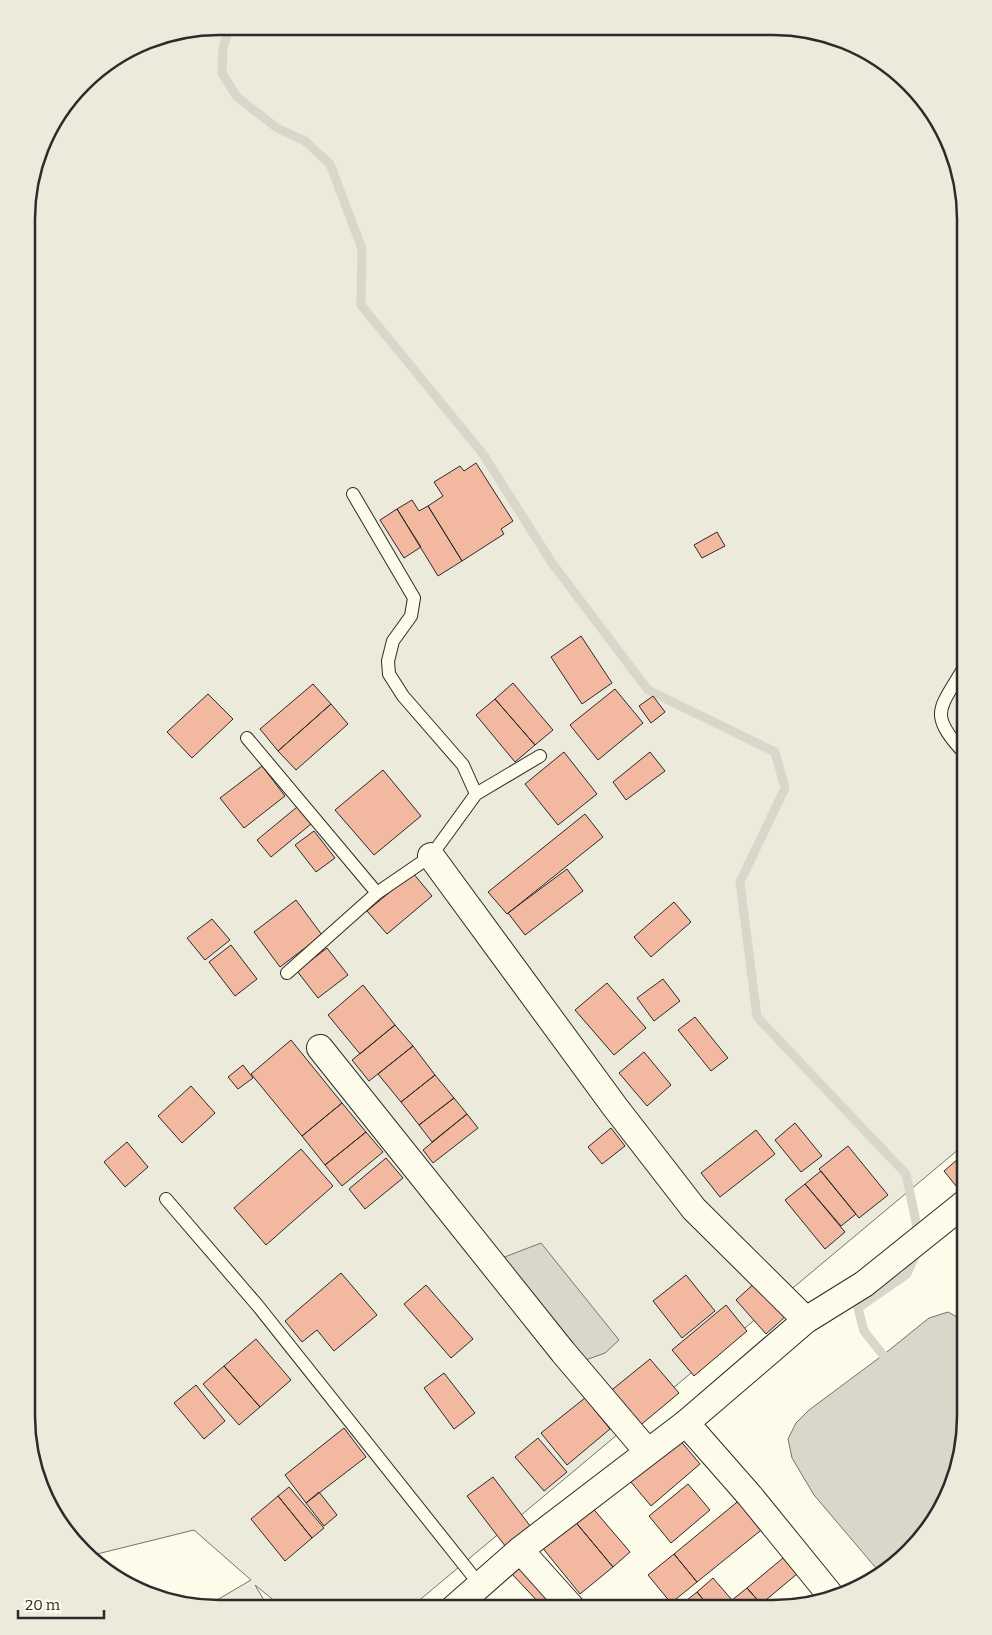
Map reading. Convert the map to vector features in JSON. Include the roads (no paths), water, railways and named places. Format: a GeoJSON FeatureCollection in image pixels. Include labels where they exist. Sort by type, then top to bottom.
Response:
{"type":"FeatureCollection","features":[{"type":"Feature","properties":{"kind":"street"},"geometry":{"type":"LineString","coordinates":[[431,856],[615,1107],[694,1209],[806,1320]]}},
{"type":"Feature","properties":{"kind":"street"},"geometry":{"type":"LineString","coordinates":[[320,1048],[563,1352],[647,1451]]}},
{"type":"Feature","properties":{"kind":"street"},"geometry":{"type":"LineString","coordinates":[[463,1600],[520,1550],[686,1423],[806,1320],[864,1284],[957,1209]]}},
{"type":"Feature","properties":{"kind":"street"},"geometry":{"type":"LineString","coordinates":[[686,1423],[756,1503],[828,1591]]}},
{"type":"Feature","properties":{"kind":"street"},"geometry":{"type":"LineString","coordinates":[[520,1550],[565,1600]]}},
{"type":"Feature","properties":{"kind":"lane"},"geometry":{"type":"LineString","coordinates":[[353,494],[414,598],[411,616],[393,641],[388,661],[390,674],[403,696],[463,765],[476,794]]}},
{"type":"Feature","properties":{"kind":"lane"},"geometry":{"type":"LineString","coordinates":[[957,680],[940,709],[940,721],[948,735],[957,744]]}},
{"type":"Feature","properties":{"kind":"lane"},"geometry":{"type":"LineString","coordinates":[[247,738],[377,893]]}},
{"type":"Feature","properties":{"kind":"lane"},"geometry":{"type":"LineString","coordinates":[[287,973],[377,893],[431,856],[476,794],[540,756]]}},
{"type":"Feature","properties":{"kind":"lane"},"geometry":{"type":"LineString","coordinates":[[166,1199],[258,1306],[480,1585]]}},
{"type":"Feature","properties":{"kind":"waterway"},"geometry":{"type":"LineString","coordinates":[[227,35],[223,48],[222,73],[237,97],[277,128],[305,141],[330,164],[362,249],[361,305],[483,454],[552,563],[648,690],[775,752],[785,788],[740,882],[757,1017],[906,1174],[917,1227]]}},
{"type":"Feature","properties":{"kind":"waterway"},"geometry":{"type":"LineString","coordinates":[[883,1355],[864,1331],[858,1308],[907,1274],[918,1249]]}}]}
